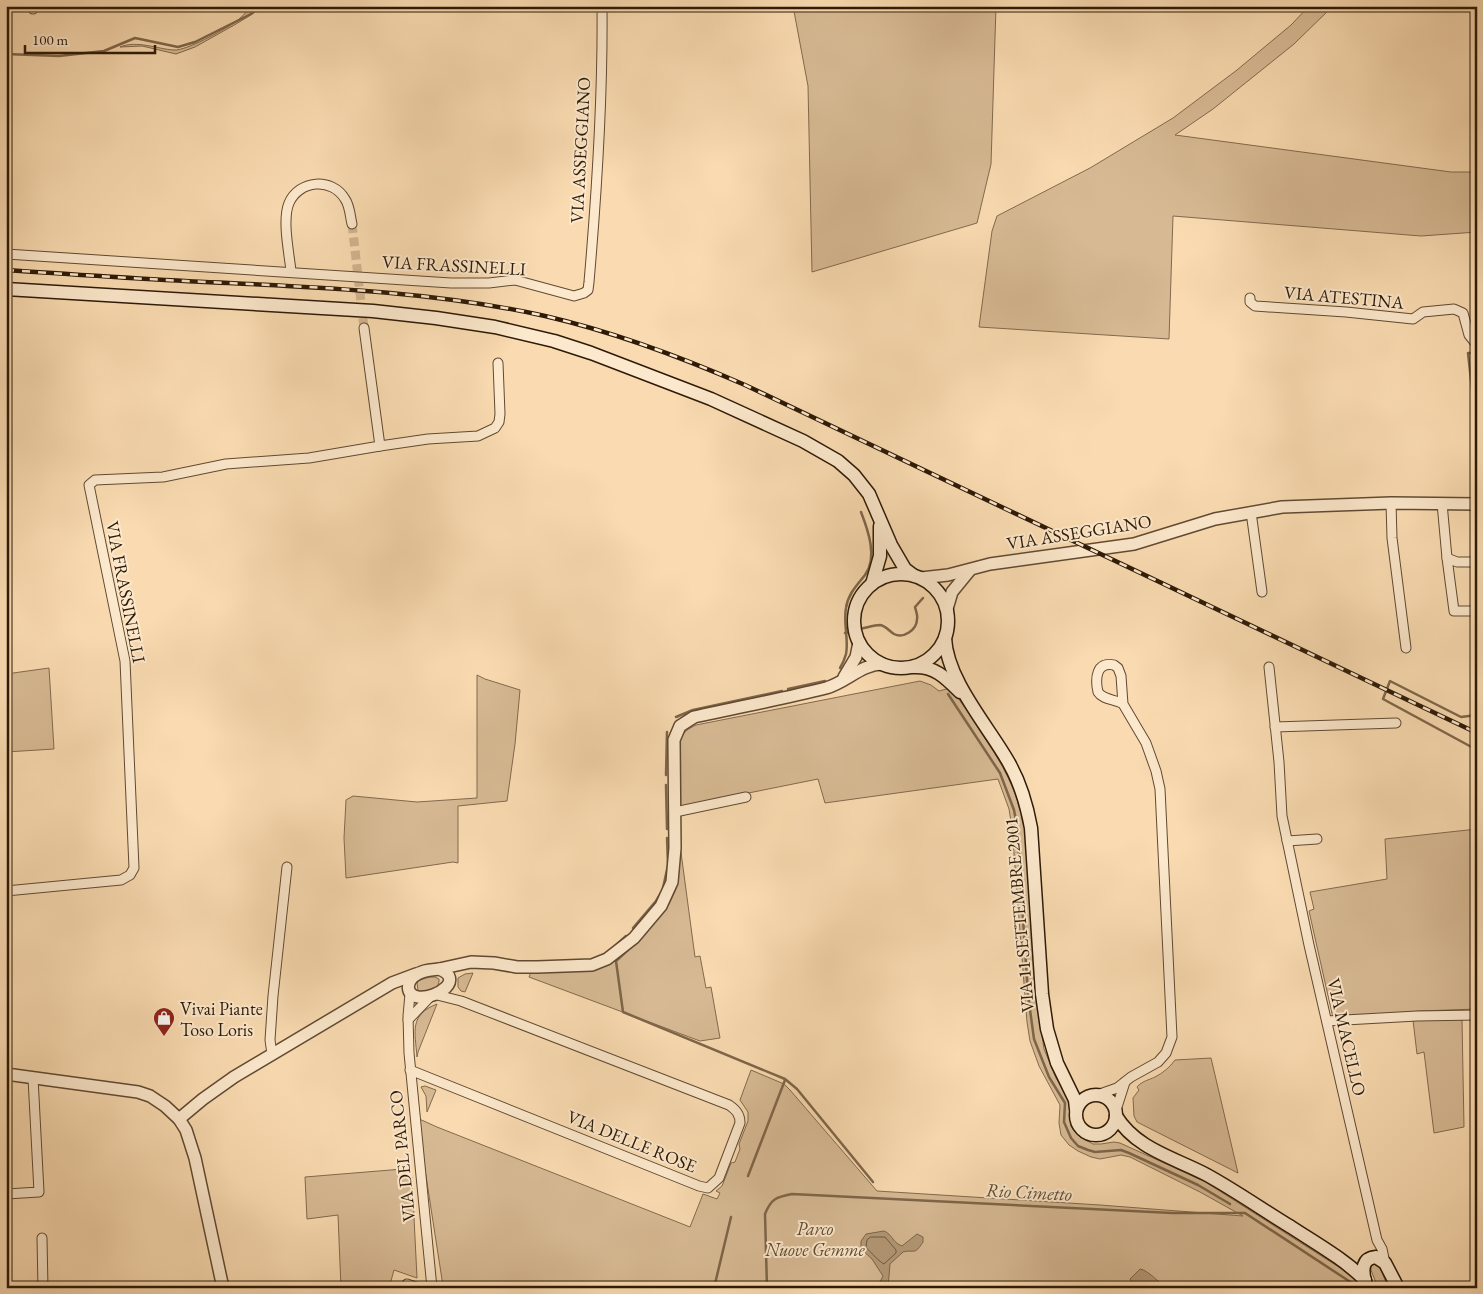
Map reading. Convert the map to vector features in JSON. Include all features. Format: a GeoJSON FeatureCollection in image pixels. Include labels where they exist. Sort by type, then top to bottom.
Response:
{"type":"FeatureCollection","features":[{"type":"Feature","properties":{"kind":"main road"},"geometry":{"type":"LineString","coordinates":[[6,289],[372,311],[495,327],[554,341],[627,366],[711,399],[830,455],[846,467],[862,484],[873,502],[891,545],[905,569],[934,588],[947,608],[948,624],[941,646],[929,659],[913,667],[898,668],[877,662],[867,654],[859,642],[855,630],[856,611],[863,593],[872,584],[880,556],[880,521]]}},
{"type":"Feature","properties":{"kind":"main road","name":"VIA ASSEGGIANO"},"geometry":{"type":"LineString","coordinates":[[872,584],[892,575],[917,577]]}},
{"type":"Feature","properties":{"kind":"main road","name":"VIA 11 SETTEMBRE 2001"},"geometry":{"type":"LineString","coordinates":[[945,638],[945,647],[950,663],[967,699],[1009,763],[1017,778],[1028,812],[1031,828],[1042,994],[1047,1029],[1057,1063],[1075,1100],[1076,1121],[1083,1131],[1094,1136],[1106,1133],[1144,1144],[1206,1175],[1336,1256],[1367,1284]]}},
{"type":"Feature","properties":{"kind":"main road","name":"VIA 11 SETTEMBRE 2001"},"geometry":{"type":"LineString","coordinates":[[913,667],[924,666],[943,675],[967,699]]}},
{"type":"Feature","properties":{"kind":"main road","name":"VIA 11 SETTEMBRE 2001"},"geometry":{"type":"LineString","coordinates":[[1066,1080],[1082,1092],[1109,1100],[1126,1130],[1144,1144]]}},
{"type":"Feature","properties":{"kind":"main road"},"geometry":{"type":"LineString","coordinates":[[1076,1109],[1084,1098],[1094,1095]]}},
{"type":"Feature","properties":{"kind":"main road"},"geometry":{"type":"LineString","coordinates":[[1106,1133],[1113,1126],[1116,1113]]}},
{"type":"Feature","properties":{"kind":"main road","name":"VIA 11 SETTEMBRE 2001"},"geometry":{"type":"LineString","coordinates":[[1336,1256],[1358,1262],[1376,1257],[1386,1263]]}},
{"type":"Feature","properties":{"kind":"main road","name":"VIA 11 SETTEMBRE 2001"},"geometry":{"type":"LineString","coordinates":[[1367,1284],[1363,1274],[1363,1266],[1369,1260]]}},
{"type":"Feature","properties":{"kind":"main road"},"geometry":{"type":"LineString","coordinates":[[1386,1263],[1398,1288]]}},
{"type":"Feature","properties":{"kind":"street","name":"VIA ASSEGGIANO"},"geometry":{"type":"LineString","coordinates":[[584,293],[588,290],[594,225],[602,63],[602,6]]}},
{"type":"Feature","properties":{"kind":"street"},"geometry":{"type":"LineString","coordinates":[[291,271],[286,220],[287,210],[294,196],[300,190],[309,184],[326,184],[334,188],[345,198],[352,224]]}},
{"type":"Feature","properties":{"kind":"street","name":"VIA FRASSINELLI"},"geometry":{"type":"LineString","coordinates":[[6,254],[291,271],[451,283],[488,283],[515,280],[574,296],[584,293]]}},
{"type":"Feature","properties":{"kind":"street","name":"VIA ATESTINA"},"geometry":{"type":"LineString","coordinates":[[1250,298],[1250,302],[1255,306],[1413,319],[1423,312],[1460,310],[1465,317],[1469,335],[1477,345]]}},
{"type":"Feature","properties":{"kind":"street"},"geometry":{"type":"LineString","coordinates":[[364,328],[380,446]]}},
{"type":"Feature","properties":{"kind":"street","name":"VIA FRASSINELLI"},"geometry":{"type":"LineString","coordinates":[[6,891],[121,880],[130,875],[134,868],[125,661],[89,485],[95,480],[163,477],[226,464],[309,458],[428,439],[478,436],[495,428],[499,422],[498,362]]}},
{"type":"Feature","properties":{"kind":"street"},"geometry":{"type":"LineString","coordinates":[[1392,504],[1392,538],[1406,648]]}},
{"type":"Feature","properties":{"kind":"street"},"geometry":{"type":"LineString","coordinates":[[1442,504],[1454,611],[1477,611]]}},
{"type":"Feature","properties":{"kind":"street","name":"VIA ASSEGGIANO"},"geometry":{"type":"LineString","coordinates":[[917,577],[970,570],[990,564],[1134,544],[1215,518],[1282,507],[1477,504]]}},
{"type":"Feature","properties":{"kind":"street"},"geometry":{"type":"LineString","coordinates":[[1251,512],[1262,592]]}},
{"type":"Feature","properties":{"kind":"street"},"geometry":{"type":"LineString","coordinates":[[1447,558],[1457,562],[1477,562]]}},
{"type":"Feature","properties":{"kind":"street"},"geometry":{"type":"LineString","coordinates":[[947,608],[952,592],[970,570]]}},
{"type":"Feature","properties":{"kind":"street"},"geometry":{"type":"LineString","coordinates":[[841,680],[856,657],[859,642]]}},
{"type":"Feature","properties":{"kind":"street"},"geometry":{"type":"LineString","coordinates":[[179,1119],[217,1089],[272,1054],[385,989],[392,983],[426,970],[471,962],[537,968],[592,965],[617,952],[634,938],[661,906],[670,888],[674,857],[674,740],[680,726],[694,717],[828,687],[856,671],[876,664],[883,664]]}},
{"type":"Feature","properties":{"kind":"street"},"geometry":{"type":"LineString","coordinates":[[1094,1095],[1110,1091],[1137,1073],[1152,1067],[1162,1058],[1172,1037],[1160,789],[1146,742],[1123,704],[1120,671],[1114,665],[1106,664],[1102,666],[1096,676],[1098,692],[1105,698],[1123,704]]}},
{"type":"Feature","properties":{"kind":"street","name":"VIA MACELLO"},"geometry":{"type":"LineString","coordinates":[[1269,667],[1282,816],[1353,1140],[1377,1240],[1386,1263]]}},
{"type":"Feature","properties":{"kind":"street"},"geometry":{"type":"LineString","coordinates":[[1275,727],[1396,722]]}},
{"type":"Feature","properties":{"kind":"street"},"geometry":{"type":"LineString","coordinates":[[675,812],[746,797]]}},
{"type":"Feature","properties":{"kind":"street"},"geometry":{"type":"LineString","coordinates":[[1287,841],[1317,839]]}},
{"type":"Feature","properties":{"kind":"street"},"geometry":{"type":"LineString","coordinates":[[272,1054],[270,1040],[273,996],[286,867]]}},
{"type":"Feature","properties":{"kind":"street"},"geometry":{"type":"LineString","coordinates":[[408,1020],[463,968],[504,965]]}},
{"type":"Feature","properties":{"kind":"street"},"geometry":{"type":"LineString","coordinates":[[438,969],[446,973],[452,990],[461,1001]]}},
{"type":"Feature","properties":{"kind":"street"},"geometry":{"type":"LineString","coordinates":[[409,992],[411,979],[416,974]]}},
{"type":"Feature","properties":{"kind":"street"},"geometry":{"type":"LineString","coordinates":[[385,989],[396,988],[409,992],[416,997],[434,996]]}},
{"type":"Feature","properties":{"kind":"street","name":"VIA DEL PARCO"},"geometry":{"type":"LineString","coordinates":[[409,992],[410,1070],[432,1288]]}},
{"type":"Feature","properties":{"kind":"street","name":"VIA DELLE ROSE"},"geometry":{"type":"LineString","coordinates":[[410,1070],[708,1188],[718,1178],[740,1123],[740,1116],[729,1105],[461,1001],[434,996]]}},
{"type":"Feature","properties":{"kind":"street"},"geometry":{"type":"LineString","coordinates":[[1327,1022],[1417,1016],[1477,1015]]}},
{"type":"Feature","properties":{"kind":"street"},"geometry":{"type":"LineString","coordinates":[[6,1074],[138,1092],[150,1096],[179,1119],[186,1130],[195,1158],[223,1288]]}},
{"type":"Feature","properties":{"kind":"street"},"geometry":{"type":"LineString","coordinates":[[6,1194],[39,1192],[34,1078]]}},
{"type":"Feature","properties":{"kind":"street"},"geometry":{"type":"LineString","coordinates":[[1116,1113],[1125,1082]]}},
{"type":"Feature","properties":{"kind":"street"},"geometry":{"type":"LineString","coordinates":[[42,1238],[43,1288]]}},
{"type":"Feature","properties":{"kind":"street","name":"VIA MACELLO"},"geometry":{"type":"LineString","coordinates":[[1369,1260],[1377,1240]]}},
{"type":"Feature","properties":{"kind":"street"},"geometry":{"type":"LineString","coordinates":[[405,1288],[406,1284],[419,1288]]}},
{"type":"Feature","properties":{"kind":"green space"},"geometry":{"type":"Polygon","coordinates":[[[251,6],[259,6],[254,13],[236,24],[195,47],[176,54],[142,46],[120,47],[133,44],[174,50],[187,47],[234,23],[251,6]]]}},
{"type":"Feature","properties":{"kind":"green space"},"geometry":{"type":"Polygon","coordinates":[[[793,6],[996,6],[991,164],[977,223],[812,272],[808,86],[793,6]]]}},
{"type":"Feature","properties":{"kind":"green space"},"geometry":{"type":"Polygon","coordinates":[[[1309,6],[1333,6],[1294,44],[1213,109],[1175,135],[1451,172],[1477,172],[1477,232],[1421,236],[1173,216],[1169,339],[979,327],[992,231],[997,216],[1090,168],[1173,118],[1237,70],[1291,25],[1309,6]]]}},
{"type":"Feature","properties":{"kind":"green space"},"geometry":{"type":"Polygon","coordinates":[[[49,668],[54,749],[6,752],[6,674],[49,668]]]}},
{"type":"Feature","properties":{"kind":"green space"},"geometry":{"type":"Polygon","coordinates":[[[477,675],[520,690],[507,801],[458,806],[458,863],[453,862],[346,878],[344,838],[346,800],[353,796],[417,802],[477,798],[477,675]]]}},
{"type":"Feature","properties":{"kind":"green space","name":"Parco Nuove Gemme"},"geometry":{"type":"Polygon","coordinates":[[[920,681],[931,685],[939,691],[950,688],[996,756],[1014,791],[1025,830],[1037,1001],[1044,1049],[1056,1078],[1069,1099],[1071,1126],[1075,1132],[1093,1144],[1120,1143],[1204,1181],[1356,1278],[1364,1288],[449,1288],[443,1286],[417,1118],[690,1227],[703,1194],[717,1199],[720,1193],[716,1191],[722,1186],[731,1163],[735,1162],[740,1149],[739,1144],[748,1121],[748,1112],[740,1100],[751,1070],[784,1084],[877,1191],[1243,1216],[1130,1157],[1121,1155],[1100,1159],[1091,1157],[1069,1145],[1061,1135],[1059,1123],[1060,1105],[1039,1066],[1030,1041],[1012,828],[1009,809],[998,779],[825,803],[818,779],[679,807],[680,740],[684,733],[693,726],[920,681]]]}},
{"type":"Feature","properties":{"kind":"green space"},"geometry":{"type":"Polygon","coordinates":[[[1477,829],[1477,1009],[1420,1011],[1333,1018],[1309,911],[1314,909],[1310,892],[1387,879],[1385,839],[1477,829]]]}},
{"type":"Feature","properties":{"kind":"green space"},"geometry":{"type":"Polygon","coordinates":[[[680,845],[695,957],[700,956],[706,988],[711,987],[720,1038],[700,1041],[529,977],[532,970],[561,971],[615,951],[663,901],[680,845]]]}},
{"type":"Feature","properties":{"kind":"green space"},"geometry":{"type":"Polygon","coordinates":[[[473,973],[465,992],[461,991],[458,987],[458,978],[465,974],[473,973]]]}},
{"type":"Feature","properties":{"kind":"green space"},"geometry":{"type":"Polygon","coordinates":[[[430,977],[439,979],[437,986],[429,991],[418,991],[417,983],[430,977]]]}},
{"type":"Feature","properties":{"kind":"green space"},"geometry":{"type":"Polygon","coordinates":[[[437,1004],[417,1057],[415,1032],[418,1019],[428,1008],[437,1004]]]}},
{"type":"Feature","properties":{"kind":"green space"},"geometry":{"type":"Polygon","coordinates":[[[1413,1020],[1462,1020],[1464,1127],[1434,1133],[1424,1052],[1417,1054],[1413,1020]]]}},
{"type":"Feature","properties":{"kind":"green space"},"geometry":{"type":"Polygon","coordinates":[[[1211,1058],[1238,1173],[1137,1122],[1134,1116],[1133,1098],[1139,1090],[1137,1087],[1141,1083],[1161,1074],[1175,1060],[1211,1058]]]}},
{"type":"Feature","properties":{"kind":"green space"},"geometry":{"type":"Polygon","coordinates":[[[425,1086],[436,1090],[427,1112],[426,1096],[421,1087],[425,1086]]]}},
{"type":"Feature","properties":{"kind":"green space"},"geometry":{"type":"Polygon","coordinates":[[[403,1169],[405,1178],[412,1177],[417,1278],[394,1270],[389,1288],[341,1288],[338,1215],[307,1219],[305,1177],[403,1169]]]}},
{"type":"Feature","properties":{"kind":"green space"},"geometry":{"type":"Polygon","coordinates":[[[1375,1264],[1380,1267],[1388,1288],[1378,1288],[1371,1270],[1371,1266],[1375,1264]]]}},
{"type":"Feature","properties":{"kind":"water"},"geometry":{"type":"Polygon","coordinates":[[[884,1231],[902,1246],[917,1234],[923,1237],[923,1242],[916,1251],[903,1252],[890,1264],[888,1288],[871,1288],[878,1286],[883,1276],[872,1259],[861,1249],[861,1241],[866,1234],[884,1231]]]}},
{"type":"Feature","properties":{"kind":"water"},"geometry":{"type":"Polygon","coordinates":[[[1140,1269],[1150,1274],[1167,1288],[1141,1288],[1137,1286],[1130,1279],[1140,1269]]]}},
{"type":"Feature","properties":{"kind":"waterway"},"geometry":{"type":"LineString","coordinates":[[6,54],[59,56],[104,51],[135,38],[178,47],[195,42],[251,14],[257,6]]}},
{"type":"Feature","properties":{"kind":"waterway"},"geometry":{"type":"LineString","coordinates":[[1477,353],[1468,353],[1477,434]]}},
{"type":"Feature","properties":{"kind":"waterway"},"geometry":{"type":"LineString","coordinates":[[840,668],[847,649],[845,620],[847,603],[853,590],[865,575],[871,561],[870,544],[861,512]]}},
{"type":"Feature","properties":{"kind":"waterway"},"geometry":{"type":"LineString","coordinates":[[860,629],[880,625],[886,627],[894,634],[905,634],[915,627],[917,618],[915,607],[923,598]]}},
{"type":"Feature","properties":{"kind":"waterway"},"geometry":{"type":"LineString","coordinates":[[845,633],[850,632]]}},
{"type":"Feature","properties":{"kind":"waterway"},"geometry":{"type":"LineString","coordinates":[[788,689],[825,681]]}},
{"type":"Feature","properties":{"kind":"waterway"},"geometry":{"type":"LineString","coordinates":[[1477,715],[1461,717],[1390,681],[1383,699],[1477,750]]}},
{"type":"Feature","properties":{"kind":"waterway"},"geometry":{"type":"LineString","coordinates":[[676,717],[693,710],[782,691]]}},
{"type":"Feature","properties":{"kind":"waterway"},"geometry":{"type":"LineString","coordinates":[[948,694],[1000,773],[1014,810],[1017,826],[1028,995],[1034,1039],[1049,1077],[1065,1103],[1064,1122],[1071,1138],[1078,1146],[1095,1152],[1121,1150],[1129,1153],[1198,1185],[1230,1204]]}},
{"type":"Feature","properties":{"kind":"waterway"},"geometry":{"type":"LineString","coordinates":[[666,775],[667,732]]}},
{"type":"Feature","properties":{"kind":"waterway"},"geometry":{"type":"LineString","coordinates":[[666,785],[667,829]]}},
{"type":"Feature","properties":{"kind":"waterway"},"geometry":{"type":"LineString","coordinates":[[663,888],[668,865],[667,838]]}},
{"type":"Feature","properties":{"kind":"waterway"},"geometry":{"type":"LineString","coordinates":[[669,902],[675,889]]}},
{"type":"Feature","properties":{"kind":"waterway"},"geometry":{"type":"LineString","coordinates":[[633,928],[661,893]]}},
{"type":"Feature","properties":{"kind":"waterway"},"geometry":{"type":"LineString","coordinates":[[614,947],[626,936]]}},
{"type":"Feature","properties":{"kind":"waterway"},"geometry":{"type":"LineString","coordinates":[[630,948],[616,961],[623,1012],[785,1079],[797,1089],[873,1182]]}},
{"type":"Feature","properties":{"kind":"waterway"},"geometry":{"type":"LineString","coordinates":[[748,1176],[785,1080]]}},
{"type":"Feature","properties":{"kind":"waterway","name":"Rio Cimetto"},"geometry":{"type":"LineString","coordinates":[[767,1288],[765,1214],[769,1205],[775,1200],[792,1194],[1172,1213],[1245,1213],[1355,1285]]}},
{"type":"Feature","properties":{"kind":"waterway"},"geometry":{"type":"LineString","coordinates":[[714,1288],[731,1217]]}},
{"type":"Feature","properties":{"kind":"tunnel"},"geometry":{"type":"LineString","coordinates":[[352,224],[364,328]]}},
{"type":"Feature","properties":{"kind":"railway"},"geometry":{"type":"LineString","coordinates":[[6,270],[308,287],[427,297],[506,308],[571,322],[622,337],[745,385],[1477,733]]}},
{"type":"Feature","properties":{"kind":"place","name":"Vivai Piante Toso Loris"},"geometry":{"type":"Point","coordinates":[164,1037]}}]}
